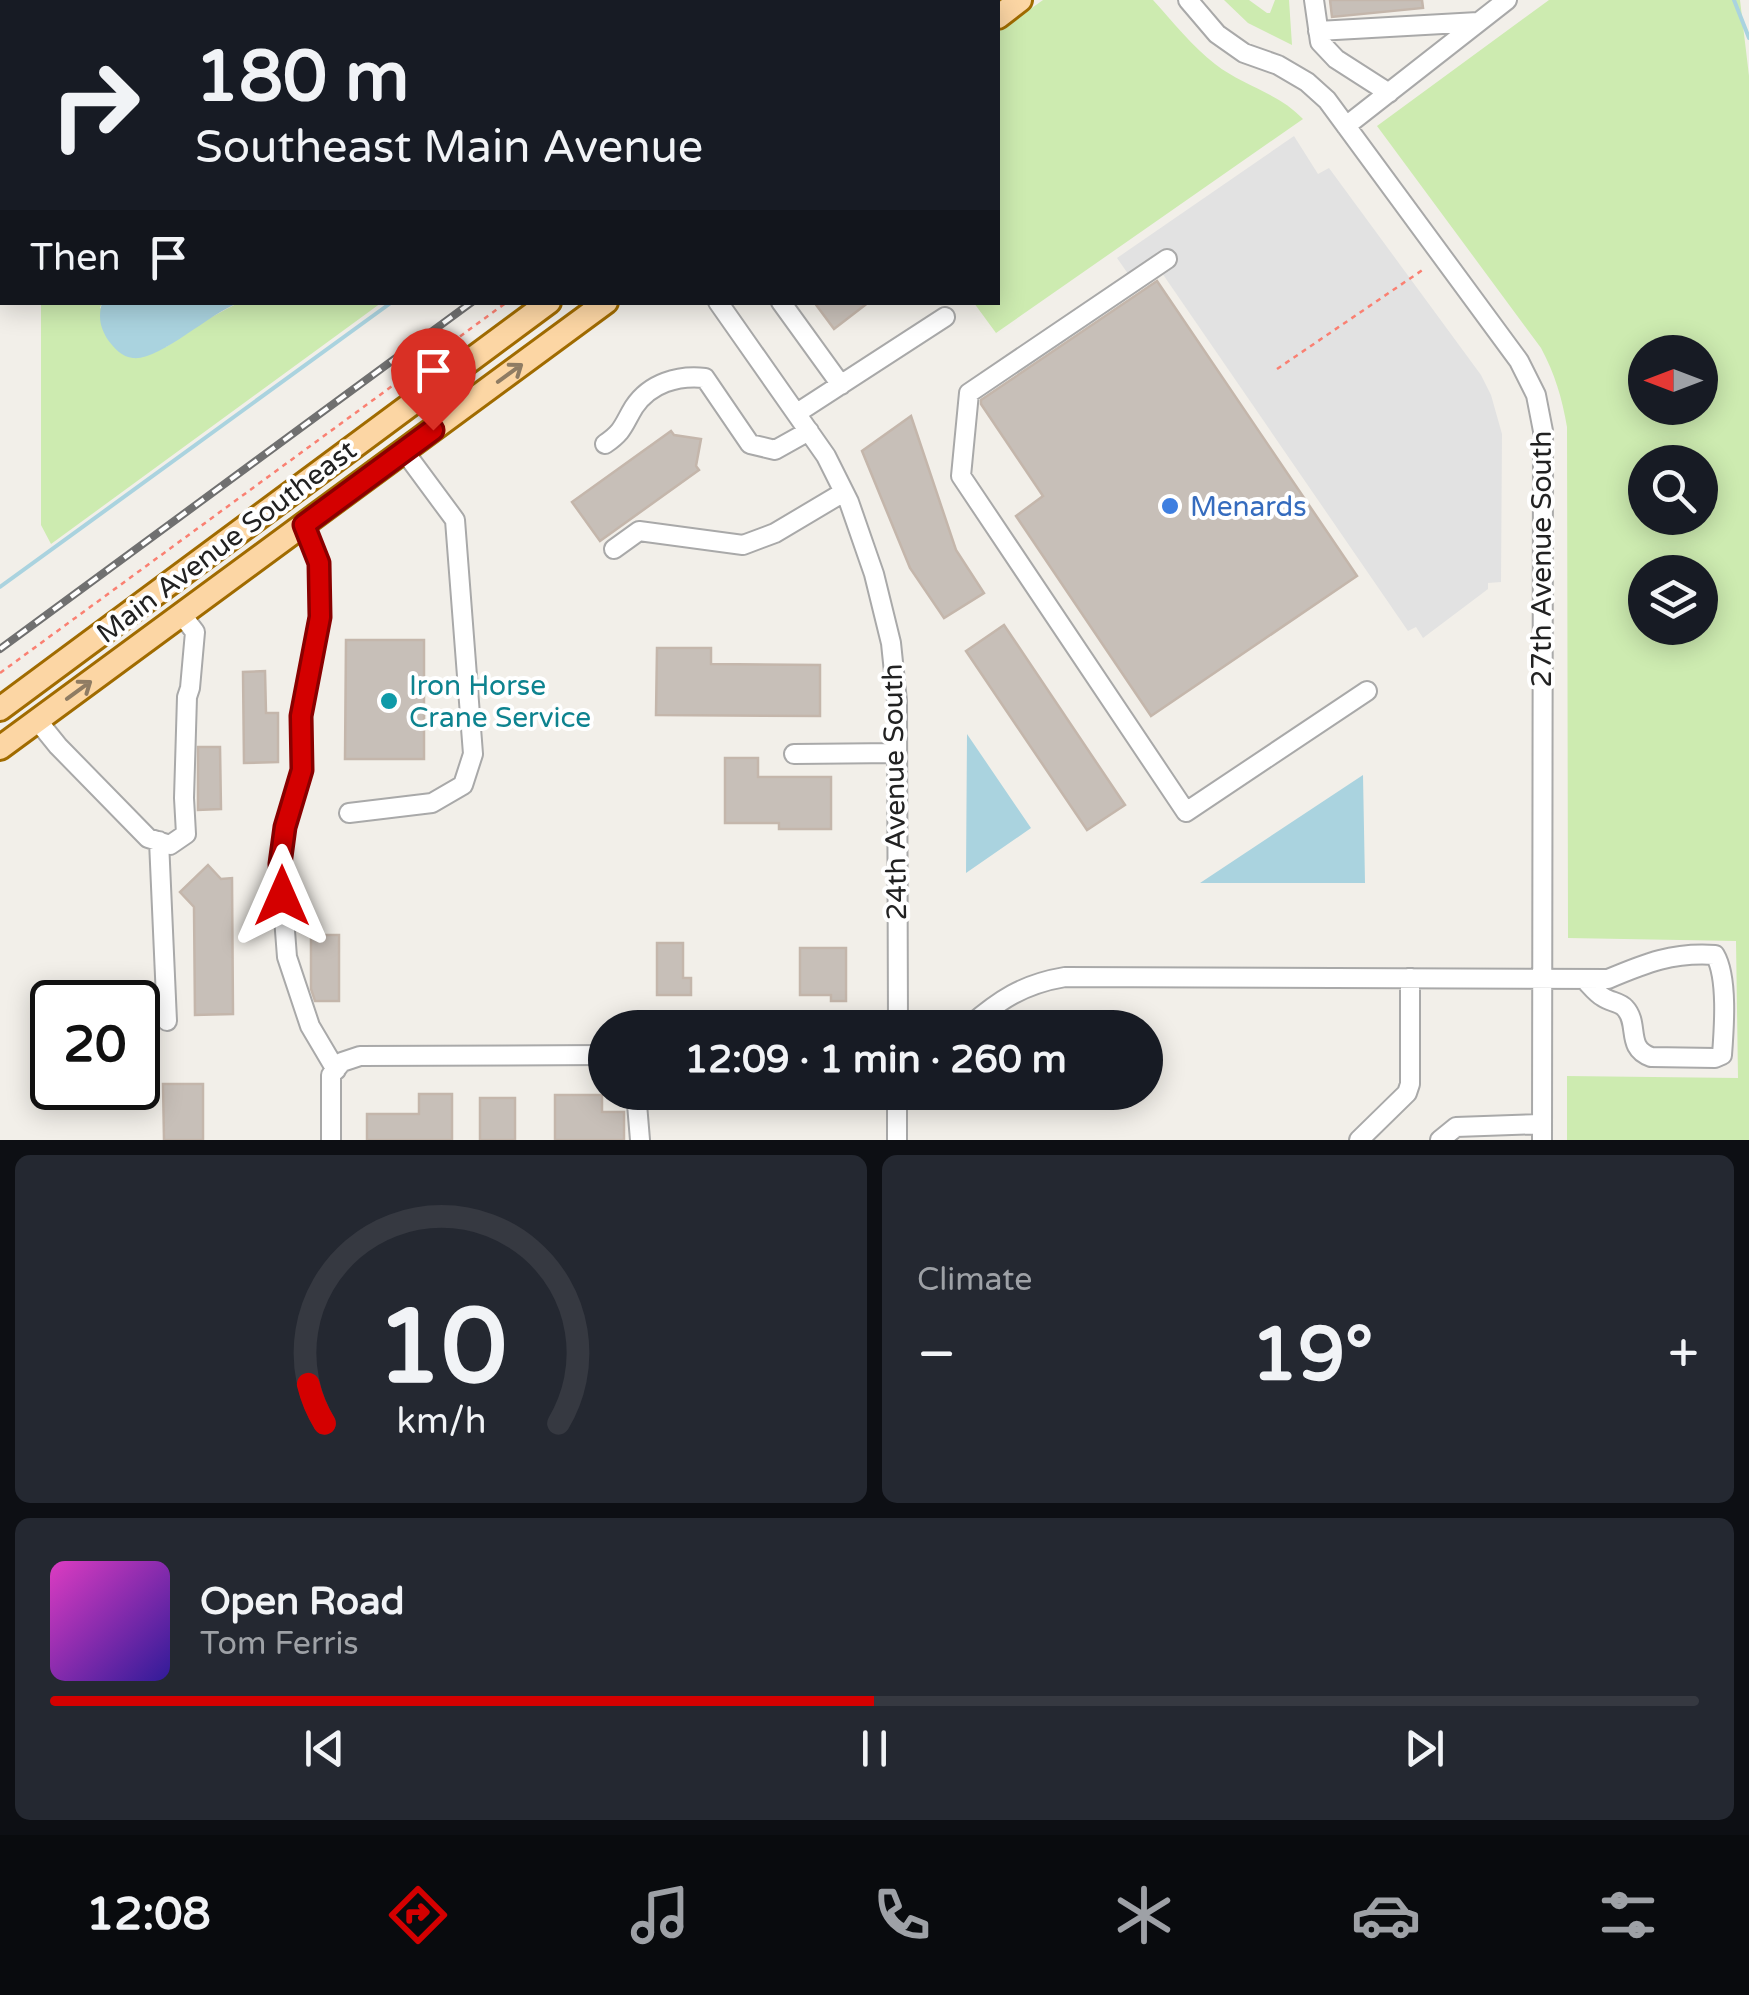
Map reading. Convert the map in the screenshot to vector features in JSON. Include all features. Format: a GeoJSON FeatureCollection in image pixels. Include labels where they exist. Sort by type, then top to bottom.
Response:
{"type":"FeatureCollection","features":[{"type":"Feature","properties":{"kind":"main road"},"geometry":{"type":"LineString","coordinates":[[1000,15],[1020,0]]}},
{"type":"Feature","properties":{"kind":"main road","name":"Main Avenue Southeast"},"geometry":{"type":"LineString","coordinates":[[0,708],[545,305]]}},
{"type":"Feature","properties":{"kind":"main road"},"geometry":{"type":"LineString","coordinates":[[0,748],[602,305]]}},
{"type":"Feature","properties":{"kind":"street","name":"27th Avenue South"},"geometry":{"type":"LineString","coordinates":[[1188,0],[1217,34],[1244,53],[1278,65],[1308,82],[1327,100],[1520,361],[1536,395],[1543,431],[1542,1132]]}},
{"type":"Feature","properties":{"kind":"street"},"geometry":{"type":"LineString","coordinates":[[1314,0],[1320,42],[1336,59],[1389,93]]}},
{"type":"Feature","properties":{"kind":"street"},"geometry":{"type":"LineString","coordinates":[[1346,126],[1506,0]]}},
{"type":"Feature","properties":{"kind":"street"},"geometry":{"type":"LineString","coordinates":[[1318,31],[1478,22]]}},
{"type":"Feature","properties":{"kind":"street"},"geometry":{"type":"LineString","coordinates":[[1166,259],[968,393],[961,476],[1186,812],[1368,691]]}},
{"type":"Feature","properties":{"kind":"street","name":"24th Avenue South"},"geometry":{"type":"LineString","coordinates":[[720,305],[826,456],[844,492],[874,574],[891,643],[897,701],[898,1010]]}},
{"type":"Feature","properties":{"kind":"street"},"geometry":{"type":"LineString","coordinates":[[783,305],[841,385]]}},
{"type":"Feature","properties":{"kind":"street"},"geometry":{"type":"LineString","coordinates":[[797,413],[945,317]]}},
{"type":"Feature","properties":{"kind":"street"},"geometry":{"type":"LineString","coordinates":[[604,444],[619,434],[637,403],[665,381],[686,376],[704,378],[750,444],[775,450],[810,431]]}},
{"type":"Feature","properties":{"kind":"street"},"geometry":{"type":"LineString","coordinates":[[349,813],[432,803],[463,785],[473,754],[455,520],[404,450]]}},
{"type":"Feature","properties":{"kind":"street"},"geometry":{"type":"LineString","coordinates":[[614,549],[639,530],[743,545],[775,533],[844,492]]}},
{"type":"Feature","properties":{"kind":"street"},"geometry":{"type":"LineString","coordinates":[[304,525],[319,563],[320,617],[301,716],[302,770],[285,827],[280,864],[286,958],[310,1026],[339,1066]]}},
{"type":"Feature","properties":{"kind":"street"},"geometry":{"type":"LineString","coordinates":[[38,720],[58,746],[148,838],[170,846],[186,834],[187,697],[195,632],[182,614]]}},
{"type":"Feature","properties":{"kind":"street"},"geometry":{"type":"LineString","coordinates":[[794,754],[897,753]]}},
{"type":"Feature","properties":{"kind":"street"},"geometry":{"type":"LineString","coordinates":[[159,842],[167,1021]]}},
{"type":"Feature","properties":{"kind":"street"},"geometry":{"type":"LineString","coordinates":[[988,1010],[1017,990],[1066,977],[1585,980],[1608,979],[1654,960],[1678,955],[1715,955],[1723,980],[1722,1055],[1651,1058],[1642,1054],[1624,1006],[1600,996],[1585,980]]}},
{"type":"Feature","properties":{"kind":"street"},"geometry":{"type":"LineString","coordinates":[[1359,1140],[1407,1094],[1410,978]]}},
{"type":"Feature","properties":{"kind":"street"},"geometry":{"type":"LineString","coordinates":[[330,1140],[331,1075],[339,1066],[360,1056],[588,1055]]}},
{"type":"Feature","properties":{"kind":"street"},"geometry":{"type":"LineString","coordinates":[[638,1110],[640,1140]]}},
{"type":"Feature","properties":{"kind":"street"},"geometry":{"type":"LineString","coordinates":[[898,1110],[898,1140]]}},
{"type":"Feature","properties":{"kind":"street"},"geometry":{"type":"LineString","coordinates":[[1440,1140],[1456,1127],[1542,1132]]}},
{"type":"Feature","properties":{"kind":"path"},"geometry":{"type":"LineString","coordinates":[[1278,368],[1424,270]]}},
{"type":"Feature","properties":{"kind":"path"},"geometry":{"type":"LineString","coordinates":[[0,673],[503,305]]}},
{"type":"Feature","properties":{"kind":"green space"},"geometry":{"type":"Polygon","coordinates":[[[1043,0],[1153,0],[1215,64],[1303,119],[996,333],[975,305],[1000,305],[1000,31],[1043,0]]]}},
{"type":"Feature","properties":{"kind":"green space"},"geometry":{"type":"Polygon","coordinates":[[[1224,0],[1249,0],[1270,13],[1275,0],[1289,0],[1292,45],[1248,23],[1224,0]]]}},
{"type":"Feature","properties":{"kind":"green space"},"geometry":{"type":"Polygon","coordinates":[[[1549,0],[1740,0],[1749,76],[1749,1140],[1567,1140],[1567,1076],[1738,1078],[1736,941],[1568,938],[1567,427],[1554,377],[1541,348],[1377,126],[1549,0]]]}},
{"type":"Feature","properties":{"kind":"green space"},"geometry":{"type":"Polygon","coordinates":[[[41,305],[101,305],[100,308],[166,347],[234,305],[378,305],[51,544],[41,525],[41,305]]]}},
{"type":"Feature","properties":{"kind":"shaded area"},"geometry":{"type":"Polygon","coordinates":[[[1294,136],[1318,174],[1329,168],[1481,375],[1502,434],[1501,582],[1488,583],[1488,589],[1423,638],[1416,627],[1408,631],[1162,273],[1138,288],[1117,258],[1294,136]]]}},
{"type":"Feature","properties":{"kind":"water"},"geometry":{"type":"Polygon","coordinates":[[[102,305],[234,305],[170,345],[133,358],[110,343],[100,317],[102,305]]]}},
{"type":"Feature","properties":{"kind":"water"},"geometry":{"type":"Polygon","coordinates":[[[967,734],[1031,828],[966,873],[967,734]]]}},
{"type":"Feature","properties":{"kind":"water"},"geometry":{"type":"Polygon","coordinates":[[[1363,775],[1365,883],[1200,883],[1363,775]]]}},
{"type":"Feature","properties":{"kind":"building"},"geometry":{"type":"Polygon","coordinates":[[[1330,0],[1422,0],[1423,8],[1332,17],[1330,0]]]}},
{"type":"Feature","properties":{"kind":"building","name":"Menards"},"geometry":{"type":"Polygon","coordinates":[[[1157,281],[1357,576],[1151,716],[1016,516],[1043,496],[981,400],[1157,281]]]}},
{"type":"Feature","properties":{"kind":"building"},"geometry":{"type":"Polygon","coordinates":[[[816,305],[865,305],[834,329],[816,305]]]}},
{"type":"Feature","properties":{"kind":"building"},"geometry":{"type":"Polygon","coordinates":[[[911,416],[956,550],[984,593],[944,618],[910,568],[862,451],[911,416]]]}},
{"type":"Feature","properties":{"kind":"building"},"geometry":{"type":"Polygon","coordinates":[[[671,431],[674,435],[701,439],[696,466],[699,470],[600,541],[572,502],[671,431]]]}},
{"type":"Feature","properties":{"kind":"building"},"geometry":{"type":"Polygon","coordinates":[[[1004,625],[1125,805],[1087,830],[966,651],[1004,625]]]}},
{"type":"Feature","properties":{"kind":"building","name":"Iron Horse Crane Service"},"geometry":{"type":"Polygon","coordinates":[[[346,640],[424,640],[424,759],[345,759],[346,640]]]}},
{"type":"Feature","properties":{"kind":"building"},"geometry":{"type":"Polygon","coordinates":[[[657,648],[711,648],[711,664],[820,665],[820,716],[656,715],[657,648]]]}},
{"type":"Feature","properties":{"kind":"building"},"geometry":{"type":"Polygon","coordinates":[[[265,671],[266,713],[278,713],[278,762],[244,763],[243,672],[265,671]]]}},
{"type":"Feature","properties":{"kind":"building"},"geometry":{"type":"Polygon","coordinates":[[[198,747],[220,747],[221,809],[198,810],[198,747]]]}},
{"type":"Feature","properties":{"kind":"building"},"geometry":{"type":"Polygon","coordinates":[[[725,758],[758,758],[758,777],[831,777],[831,829],[779,829],[779,823],[725,823],[725,758]]]}},
{"type":"Feature","properties":{"kind":"building"},"geometry":{"type":"Polygon","coordinates":[[[208,865],[221,879],[232,878],[233,1014],[195,1015],[194,907],[180,892],[208,865]]]}},
{"type":"Feature","properties":{"kind":"building"},"geometry":{"type":"Polygon","coordinates":[[[311,935],[339,935],[339,1001],[315,1001],[311,989],[311,935]]]}},
{"type":"Feature","properties":{"kind":"building"},"geometry":{"type":"Polygon","coordinates":[[[657,943],[683,943],[683,978],[691,978],[691,995],[657,995],[657,943]]]}},
{"type":"Feature","properties":{"kind":"building"},"geometry":{"type":"Polygon","coordinates":[[[800,948],[846,948],[846,1001],[831,1001],[831,995],[800,995],[800,948]]]}},
{"type":"Feature","properties":{"kind":"building"},"geometry":{"type":"Polygon","coordinates":[[[163,1084],[203,1084],[203,1140],[164,1140],[163,1084]]]}},
{"type":"Feature","properties":{"kind":"building"},"geometry":{"type":"Polygon","coordinates":[[[419,1094],[452,1094],[452,1140],[367,1140],[367,1114],[419,1114],[419,1094]]]}},
{"type":"Feature","properties":{"kind":"building"},"geometry":{"type":"Polygon","coordinates":[[[555,1095],[588,1095],[588,1110],[624,1112],[624,1140],[555,1140],[555,1095]]]}},
{"type":"Feature","properties":{"kind":"building"},"geometry":{"type":"Polygon","coordinates":[[[480,1098],[515,1098],[515,1140],[480,1140],[480,1098]]]}},
{"type":"Feature","properties":{"kind":"waterway"},"geometry":{"type":"LineString","coordinates":[[1734,0],[1749,38]]}},
{"type":"Feature","properties":{"kind":"waterway"},"geometry":{"type":"LineString","coordinates":[[0,587],[388,305]]}},
{"type":"Feature","properties":{"kind":"railway"},"geometry":{"type":"LineString","coordinates":[[0,649],[468,305]]}},
{"type":"Feature","properties":{"kind":"place","name":"Menards"},"geometry":{"type":"Point","coordinates":[1170,506]}},
{"type":"Feature","properties":{"kind":"place","name":"Iron Horse Crane Service"},"geometry":{"type":"Point","coordinates":[389,701]}},
{"type":"Feature","properties":{"kind":"route"},"geometry":{"type":"LineString","coordinates":[[282,896],[280,864],[285,827],[302,770],[301,716],[320,617],[319,563],[304,525],[433,430]]}}]}
